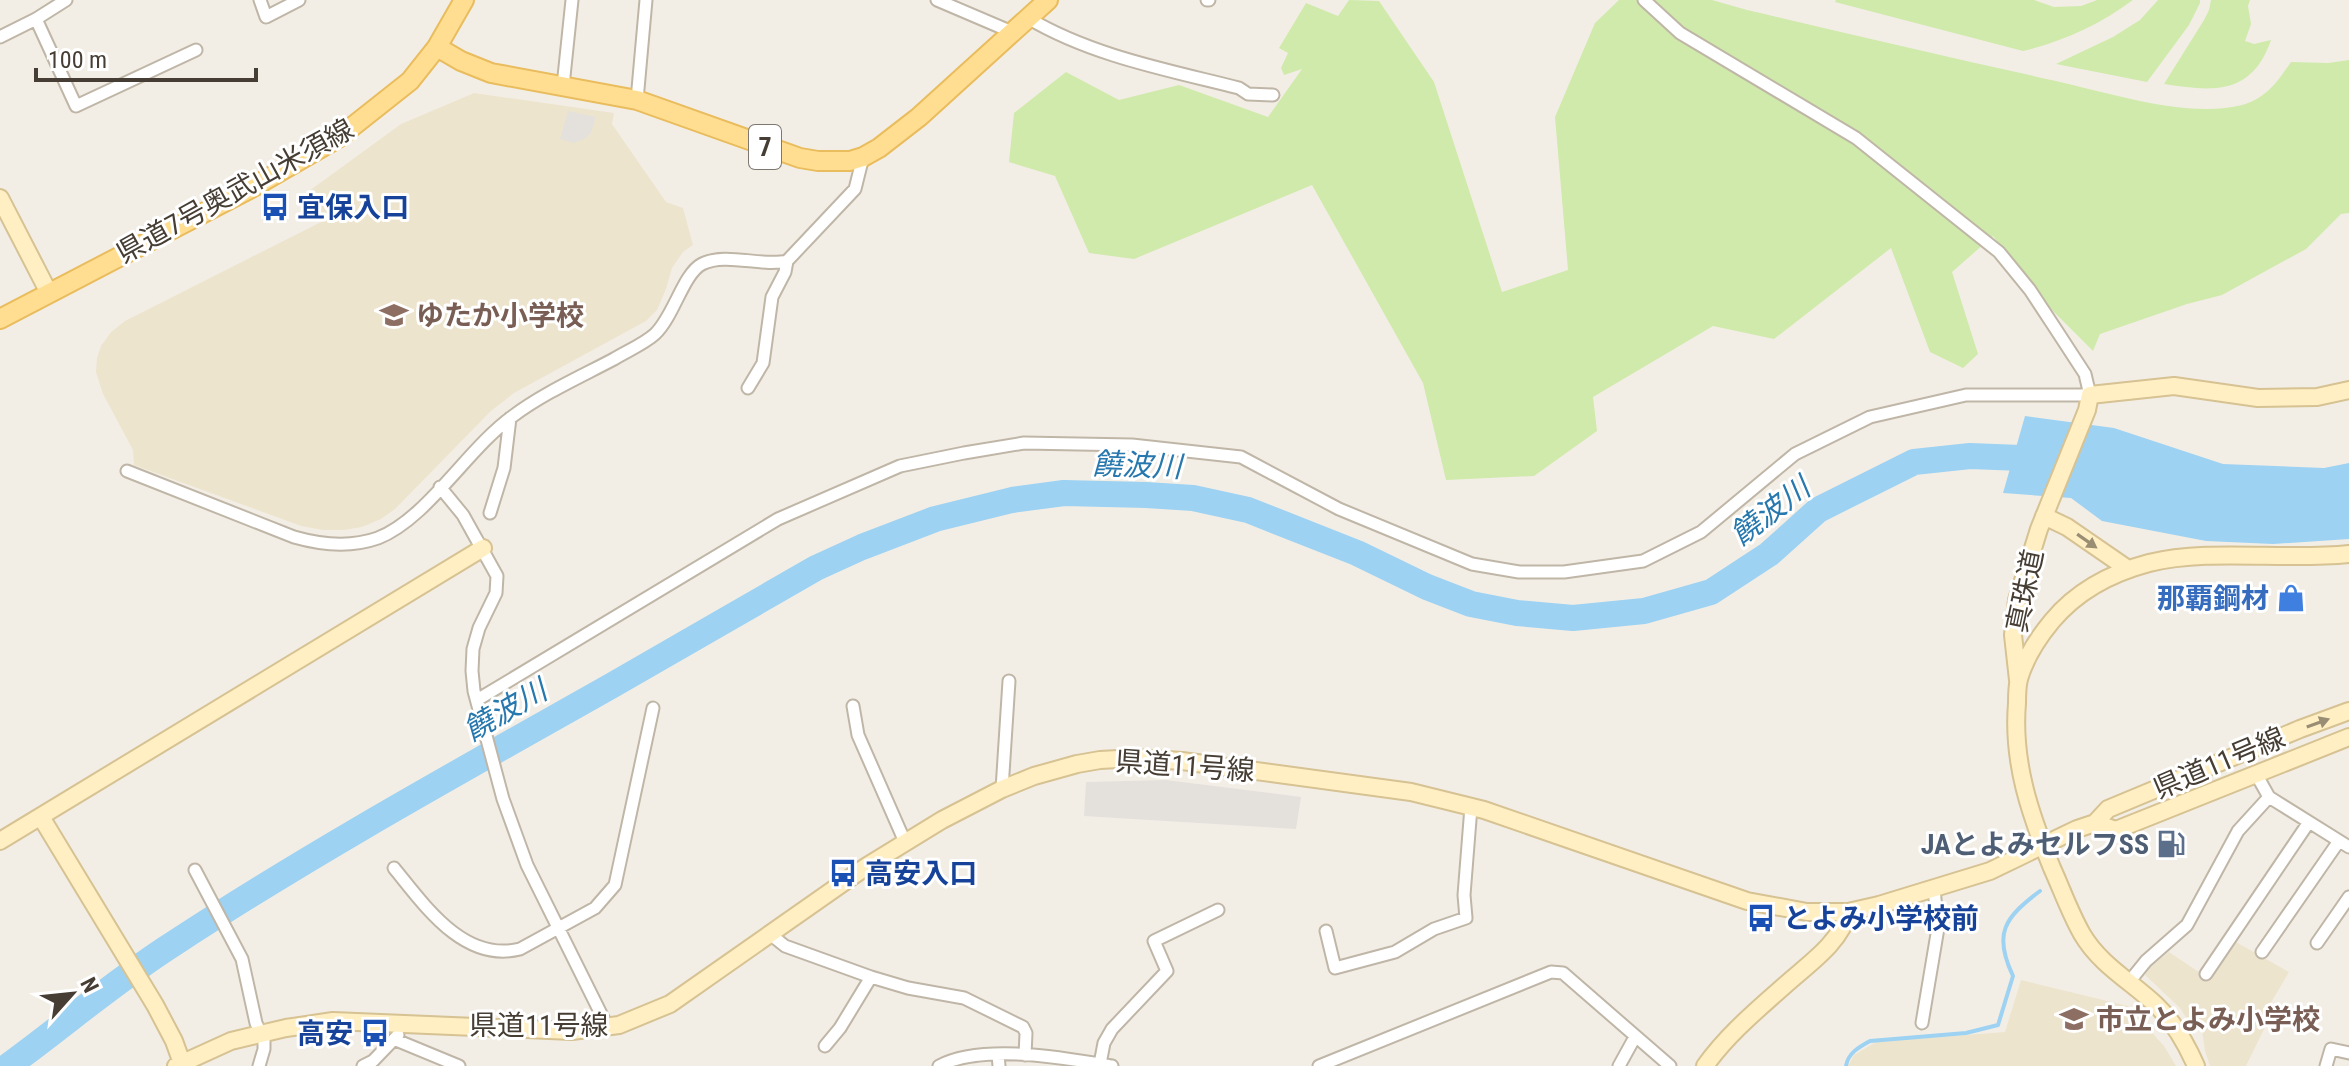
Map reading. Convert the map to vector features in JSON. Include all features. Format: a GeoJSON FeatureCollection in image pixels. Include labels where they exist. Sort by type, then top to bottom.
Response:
{"type":"FeatureCollection","features":[{"type":"Feature","properties":{"kind":"main road","name":"県道7号奥武山米須線"},"geometry":{"type":"LineString","coordinates":[[0,319],[255,186],[338,138],[410,81],[437,47],[464,0]]}},
{"type":"Feature","properties":{"kind":"main road","name":"7"},"geometry":{"type":"LineString","coordinates":[[437,47],[491,73],[637,100],[800,158],[836,162],[863,157],[907,128],[1048,0]]}},
{"type":"Feature","properties":{"kind":"main road"},"geometry":{"type":"LineString","coordinates":[[0,198],[49,293]]}},
{"type":"Feature","properties":{"kind":"main road"},"geometry":{"type":"LineString","coordinates":[[2089,402],[2174,386],[2258,398],[2317,397],[2349,390]]}},
{"type":"Feature","properties":{"kind":"main road","name":"真珠道"},"geometry":{"type":"LineString","coordinates":[[2018,681],[2013,635],[2015,611],[2027,564],[2089,402]]}},
{"type":"Feature","properties":{"kind":"main road"},"geometry":{"type":"LineString","coordinates":[[2047,509],[2067,527],[2128,569]]}},
{"type":"Feature","properties":{"kind":"main road"},"geometry":{"type":"LineString","coordinates":[[0,841],[483,548]]}},
{"type":"Feature","properties":{"kind":"main road"},"geometry":{"type":"LineString","coordinates":[[2196,1066],[2183,1038],[2167,1018],[2106,963],[2083,936],[2044,847],[2018,764],[2015,731],[2018,681],[2033,647],[2065,606],[2106,578],[2128,569],[2168,559],[2349,554]]}},
{"type":"Feature","properties":{"kind":"main road","name":"県道11号線"},"geometry":{"type":"LineString","coordinates":[[181,1065],[231,1041],[333,1021],[561,1031],[608,1028],[629,1022],[670,1004],[905,842],[957,812],[1002,789],[1077,764],[1111,759],[1158,759],[1411,792],[1471,807],[1758,904],[1796,911],[1848,912],[1934,889],[2005,865],[2095,823],[2108,809],[2349,711]]}},
{"type":"Feature","properties":{"kind":"main road","name":"県道11号線"},"geometry":{"type":"LineString","coordinates":[[2095,823],[2116,830],[2349,737]]}},
{"type":"Feature","properties":{"kind":"main road"},"geometry":{"type":"LineString","coordinates":[[41,817],[155,1005],[174,1041],[181,1065]]}},
{"type":"Feature","properties":{"kind":"main road"},"geometry":{"type":"LineString","coordinates":[[1705,1066],[1745,1021],[1840,932],[1848,912]]}},
{"type":"Feature","properties":{"kind":"street"},"geometry":{"type":"LineString","coordinates":[[0,37],[66,0]]}},
{"type":"Feature","properties":{"kind":"street"},"geometry":{"type":"LineString","coordinates":[[260,0],[266,17],[299,0]]}},
{"type":"Feature","properties":{"kind":"street"},"geometry":{"type":"LineString","coordinates":[[563,86],[572,0]]}},
{"type":"Feature","properties":{"kind":"street"},"geometry":{"type":"LineString","coordinates":[[637,100],[646,0]]}},
{"type":"Feature","properties":{"kind":"street"},"geometry":{"type":"LineString","coordinates":[[937,0],[1012,32]]}},
{"type":"Feature","properties":{"kind":"street"},"geometry":{"type":"LineString","coordinates":[[477,700],[778,519],[900,466],[964,453],[1024,443],[1132,445],[1241,457],[1339,509],[1472,564],[1519,572],[1564,572],[1643,561],[1666,550],[1701,532],[1795,454],[1870,417],[1966,395],[2089,402],[2085,374],[2030,290],[1999,252],[1856,138],[1680,33],[1644,0]]}},
{"type":"Feature","properties":{"kind":"street"},"geometry":{"type":"LineString","coordinates":[[1028,18],[1131,61],[1239,88],[1248,94],[1273,95]]}},
{"type":"Feature","properties":{"kind":"street"},"geometry":{"type":"LineString","coordinates":[[36,19],[76,106],[196,50]]}},
{"type":"Feature","properties":{"kind":"street"},"geometry":{"type":"LineString","coordinates":[[127,471],[319,544],[362,543],[394,530],[416,513],[510,418],[654,335],[669,317],[692,272],[701,264],[725,260],[775,264],[787,261],[855,189],[863,157]]}},
{"type":"Feature","properties":{"kind":"street"},"geometry":{"type":"LineString","coordinates":[[748,388],[763,363],[772,297],[787,261]]}},
{"type":"Feature","properties":{"kind":"street"},"geometry":{"type":"LineString","coordinates":[[490,513],[504,468],[510,418]]}},
{"type":"Feature","properties":{"kind":"street"},"geometry":{"type":"LineString","coordinates":[[440,487],[463,515],[497,576],[496,593],[479,628],[473,649],[472,671],[503,799],[527,865],[608,1028]]}},
{"type":"Feature","properties":{"kind":"street"},"geometry":{"type":"LineString","coordinates":[[1002,789],[1009,681]]}},
{"type":"Feature","properties":{"kind":"street"},"geometry":{"type":"LineString","coordinates":[[853,706],[858,735],[905,842]]}},
{"type":"Feature","properties":{"kind":"street"},"geometry":{"type":"LineString","coordinates":[[394,868],[428,911],[458,936],[484,949],[507,952],[520,949],[595,908],[615,885],[653,708]]}},
{"type":"Feature","properties":{"kind":"street"},"geometry":{"type":"LineString","coordinates":[[2256,774],[2269,797],[2344,844],[2262,952]]}},
{"type":"Feature","properties":{"kind":"street"},"geometry":{"type":"LineString","coordinates":[[2129,982],[2146,961],[2187,925],[2238,831],[2269,797]]}},
{"type":"Feature","properties":{"kind":"street"},"geometry":{"type":"LineString","coordinates":[[1326,931],[1335,968],[1395,952],[1434,929],[1466,918],[1464,895],[1471,807]]}},
{"type":"Feature","properties":{"kind":"street"},"geometry":{"type":"LineString","coordinates":[[2206,974],[2309,822]]}},
{"type":"Feature","properties":{"kind":"street"},"geometry":{"type":"LineString","coordinates":[[196,872],[240,955],[256,1023],[262,1033],[264,1049],[259,1066]]}},
{"type":"Feature","properties":{"kind":"street"},"geometry":{"type":"LineString","coordinates":[[1922,1023],[1938,928],[1934,889]]}},
{"type":"Feature","properties":{"kind":"street"},"geometry":{"type":"LineString","coordinates":[[2317,943],[2349,897]]}},
{"type":"Feature","properties":{"kind":"street"},"geometry":{"type":"LineString","coordinates":[[939,1066],[966,1056],[999,1060],[1025,1055],[1106,1065],[1104,1043],[1112,1029],[1167,971],[1154,941],[1218,910]]}},
{"type":"Feature","properties":{"kind":"street"},"geometry":{"type":"LineString","coordinates":[[770,934],[785,946],[871,977],[908,988],[964,998],[1023,1027],[1026,1033],[1025,1055]]}},
{"type":"Feature","properties":{"kind":"street"},"geometry":{"type":"LineString","coordinates":[[1319,1066],[1551,972],[1563,973],[1670,1066]]}},
{"type":"Feature","properties":{"kind":"street"},"geometry":{"type":"LineString","coordinates":[[825,1046],[840,1028],[871,977]]}},
{"type":"Feature","properties":{"kind":"street"},"geometry":{"type":"LineString","coordinates":[[363,1066],[396,1040],[405,1024]]}},
{"type":"Feature","properties":{"kind":"street"},"geometry":{"type":"LineString","coordinates":[[1619,1066],[1635,1037]]}},
{"type":"Feature","properties":{"kind":"street"},"geometry":{"type":"LineString","coordinates":[[396,1040],[457,1065]]}},
{"type":"Feature","properties":{"kind":"street"},"geometry":{"type":"LineString","coordinates":[[2326,1066],[2331,1049],[2349,1053]]}},
{"type":"Feature","properties":{"kind":"shaded area","name":"ゆたか小学校"},"geometry":{"type":"Polygon","coordinates":[[[474,93],[614,113],[612,124],[666,202],[683,208],[693,245],[683,252],[672,268],[657,310],[646,321],[514,393],[491,411],[395,509],[362,527],[323,530],[301,526],[134,465],[133,450],[103,394],[96,372],[101,346],[111,332],[125,321],[323,221],[309,191],[401,124],[474,93]]]}},
{"type":"Feature","properties":{"kind":"shaded area"},"geometry":{"type":"Polygon","coordinates":[[[568,111],[596,117],[591,133],[574,143],[560,139],[568,111]]]}},
{"type":"Feature","properties":{"kind":"shaded area"},"geometry":{"type":"Polygon","coordinates":[[[1166,780],[1301,797],[1296,829],[1084,816],[1086,782],[1166,780]]]}},
{"type":"Feature","properties":{"kind":"shaded area"},"geometry":{"type":"Polygon","coordinates":[[[2236,942],[2289,972],[2262,1018],[2268,1021],[2246,1066],[2210,1066],[2201,1024],[2192,1027],[2180,1008],[2145,975],[2169,952],[2211,980],[2236,942]]]}},
{"type":"Feature","properties":{"kind":"shaded area","name":"市立とよみ小学校"},"geometry":{"type":"Polygon","coordinates":[[[2021,980],[2128,1006],[2164,1046],[2176,1066],[1848,1066],[1854,1055],[1876,1042],[2005,1032],[2021,980]]]}},
{"type":"Feature","properties":{"kind":"green space"},"geometry":{"type":"Polygon","coordinates":[[[1349,0],[1379,1],[1434,82],[1502,292],[1568,270],[1555,117],[1595,23],[1619,0],[1712,0],[2124,98],[2198,109],[2251,102],[2271,88],[2291,62],[2349,60],[2349,213],[2341,214],[2306,249],[2222,295],[2100,334],[2093,351],[2050,308],[1993,236],[1952,272],[1978,354],[1963,368],[1930,352],[1891,248],[1774,339],[1713,326],[1593,397],[1597,431],[1534,476],[1446,480],[1423,383],[1312,185],[1134,259],[1089,253],[1055,176],[1009,162],[1014,113],[1066,72],[1119,100],[1179,85],[1268,117],[1302,69],[1284,75],[1281,68],[1288,53],[1279,48],[1306,3],[1338,16],[1349,0]]]}},
{"type":"Feature","properties":{"kind":"green space"},"geometry":{"type":"Polygon","coordinates":[[[1836,0],[2034,0],[2054,7],[2081,6],[2097,0],[2133,0],[2081,31],[2023,51],[1836,0]]]}},
{"type":"Feature","properties":{"kind":"green space"},"geometry":{"type":"Polygon","coordinates":[[[2158,0],[2200,0],[2200,3],[2189,25],[2147,82],[2056,64],[2113,37],[2140,20],[2158,0]]]}},
{"type":"Feature","properties":{"kind":"green space"},"geometry":{"type":"Polygon","coordinates":[[[2211,0],[2250,0],[2251,24],[2245,41],[2254,44],[2271,40],[2263,58],[2253,71],[2229,86],[2199,88],[2164,84],[2204,20],[2211,0]]]}},
{"type":"Feature","properties":{"kind":"water"},"geometry":{"type":"Polygon","coordinates":[[[2025,416],[2114,428],[2223,464],[2324,468],[2349,463],[2349,539],[2273,544],[2206,541],[2102,521],[2071,498],[2003,493],[2025,416]]]}},
{"type":"Feature","properties":{"kind":"waterway","name":"饒波川"},"geometry":{"type":"LineString","coordinates":[[8,1066],[152,958],[335,843],[816,568],[935,519],[1012,500],[1064,493],[1193,498],[1248,510],[1357,553],[1427,587],[1471,604],[1517,613],[1573,618],[1644,611],[1711,592],[1769,554],[1818,510],[1914,462],[1970,456],[2048,459]]}},
{"type":"Feature","properties":{"kind":"waterway"},"geometry":{"type":"LineString","coordinates":[[1846,1066],[1852,1054],[1870,1041],[1966,1033],[1998,1025],[2013,976],[2004,949],[2006,928],[2018,910],[2040,891]]}},
{"type":"Feature","properties":{"kind":"place","name":"宜保入口"},"geometry":{"type":"Point","coordinates":[275,207]}},
{"type":"Feature","properties":{"kind":"place","name":"ゆたか小学校"},"geometry":{"type":"Point","coordinates":[394,315]}},
{"type":"Feature","properties":{"kind":"place","name":"那覇鋼材"},"geometry":{"type":"Point","coordinates":[2291,598]}},
{"type":"Feature","properties":{"kind":"place","name":"JAとよみセルフSS"},"geometry":{"type":"Point","coordinates":[2171,844]}},
{"type":"Feature","properties":{"kind":"place","name":"高安入口"},"geometry":{"type":"Point","coordinates":[843,873]}},
{"type":"Feature","properties":{"kind":"place","name":"とよみ小学校前"},"geometry":{"type":"Point","coordinates":[1761,918]}},
{"type":"Feature","properties":{"kind":"place","name":"市立とよみ小学校"},"geometry":{"type":"Point","coordinates":[2074,1019]}},
{"type":"Feature","properties":{"kind":"place","name":"高安"},"geometry":{"type":"Point","coordinates":[375,1033]}}]}
